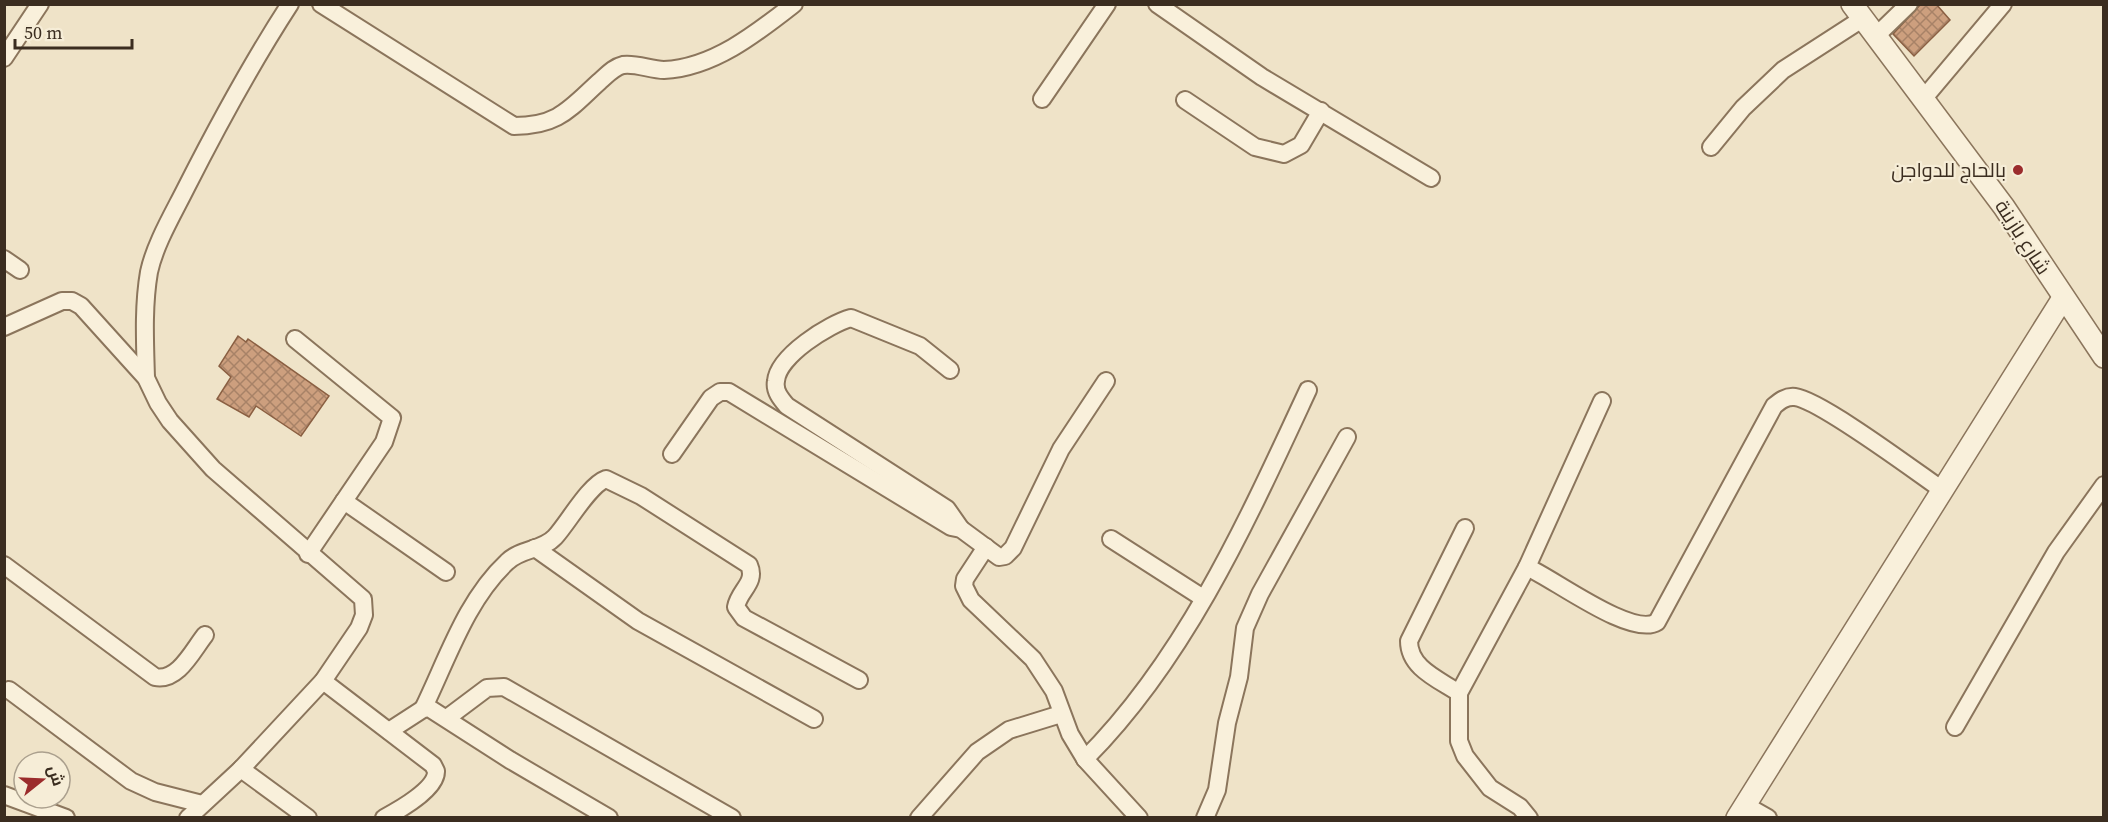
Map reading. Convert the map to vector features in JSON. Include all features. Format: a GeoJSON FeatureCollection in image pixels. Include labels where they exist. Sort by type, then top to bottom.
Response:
{"type":"FeatureCollection","features":[{"type":"Feature","properties":{"kind":"street"},"geometry":{"type":"LineString","coordinates":[[4,58],[40,4]]}},
{"type":"Feature","properties":{"kind":"street"},"geometry":{"type":"LineString","coordinates":[[146,378],[146,299],[150,270],[169,222],[205,150],[254,59],[290,4]]}},
{"type":"Feature","properties":{"kind":"street"},"geometry":{"type":"LineString","coordinates":[[321,4],[514,126],[532,126],[567,113],[612,71],[623,65],[663,70],[695,64],[731,48],[794,4]]}},
{"type":"Feature","properties":{"kind":"street"},"geometry":{"type":"LineString","coordinates":[[1042,99],[1107,4]]}},
{"type":"Feature","properties":{"kind":"street"},"geometry":{"type":"LineString","coordinates":[[1157,4],[1262,77],[1431,178]]}},
{"type":"Feature","properties":{"kind":"street"},"geometry":{"type":"LineString","coordinates":[[1876,36],[1909,4]]}},
{"type":"Feature","properties":{"kind":"street"},"geometry":{"type":"LineString","coordinates":[[1924,98],[2004,4]]}},
{"type":"Feature","properties":{"kind":"street"},"geometry":{"type":"LineString","coordinates":[[1711,147],[1743,108],[1783,70],[1857,12]]}},
{"type":"Feature","properties":{"kind":"street","name":"شارع بازينة"},"geometry":{"type":"LineString","coordinates":[[1857,12],[2004,207],[2103,357]]}},
{"type":"Feature","properties":{"kind":"street"},"geometry":{"type":"LineString","coordinates":[[1185,100],[1255,147],[1284,154],[1301,145],[1321,111]]}},
{"type":"Feature","properties":{"kind":"street"},"geometry":{"type":"LineString","coordinates":[[4,259],[20,270]]}},
{"type":"Feature","properties":{"kind":"street"},"geometry":{"type":"LineString","coordinates":[[1768,818],[1741,811],[2063,298]]}},
{"type":"Feature","properties":{"kind":"street"},"geometry":{"type":"LineString","coordinates":[[4,327],[62,302],[72,301],[81,306],[146,378],[158,403],[199,454],[308,554],[363,599],[365,608],[359,628],[322,681],[241,769],[188,818]]}},
{"type":"Feature","properties":{"kind":"street"},"geometry":{"type":"LineString","coordinates":[[950,370],[920,346],[851,318],[832,326],[792,354],[780,369],[776,381],[778,395],[787,406],[947,509],[961,529],[999,557],[1009,555],[1061,449],[1106,381]]}},
{"type":"Feature","properties":{"kind":"street"},"geometry":{"type":"LineString","coordinates":[[295,339],[392,418],[384,442],[308,554]]}},
{"type":"Feature","properties":{"kind":"street"},"geometry":{"type":"LineString","coordinates":[[1084,759],[1142,695],[1179,642],[1270,472],[1308,390]]}},
{"type":"Feature","properties":{"kind":"street"},"geometry":{"type":"LineString","coordinates":[[672,454],[711,398],[720,392],[729,392],[951,527],[961,529]]}},
{"type":"Feature","properties":{"kind":"street"},"geometry":{"type":"LineString","coordinates":[[1527,567],[1618,617],[1639,625],[1652,625],[1657,622],[1774,406],[1782,399],[1793,396],[1806,400],[1825,411],[1941,489]]}},
{"type":"Feature","properties":{"kind":"street"},"geometry":{"type":"LineString","coordinates":[[1528,818],[1520,807],[1490,788],[1465,756],[1458,733],[1459,693],[1527,567],[1602,401]]}},
{"type":"Feature","properties":{"kind":"street"},"geometry":{"type":"LineString","coordinates":[[1205,818],[1217,790],[1227,723],[1239,677],[1245,628],[1260,594],[1347,437]]}},
{"type":"Feature","properties":{"kind":"street"},"geometry":{"type":"LineString","coordinates":[[423,709],[486,584],[515,555],[536,549],[554,539],[602,481],[610,479],[749,565],[753,572],[752,580],[736,607],[744,618],[859,680]]}},
{"type":"Feature","properties":{"kind":"street"},"geometry":{"type":"LineString","coordinates":[[1955,727],[2056,552],[2103,485]]}},
{"type":"Feature","properties":{"kind":"street"},"geometry":{"type":"LineString","coordinates":[[344,501],[446,572]]}},
{"type":"Feature","properties":{"kind":"street"},"geometry":{"type":"LineString","coordinates":[[1459,693],[1416,665],[1409,653],[1409,641],[1465,528]]}},
{"type":"Feature","properties":{"kind":"street"},"geometry":{"type":"LineString","coordinates":[[1111,539],[1203,598]]}},
{"type":"Feature","properties":{"kind":"street"},"geometry":{"type":"LineString","coordinates":[[986,547],[965,579],[971,600],[1033,659],[1054,691],[1061,714],[1084,759],[1139,818]]}},
{"type":"Feature","properties":{"kind":"street"},"geometry":{"type":"LineString","coordinates":[[536,549],[638,621],[814,719]]}},
{"type":"Feature","properties":{"kind":"street"},"geometry":{"type":"LineString","coordinates":[[4,565],[155,677],[163,678],[174,674],[205,635]]}},
{"type":"Feature","properties":{"kind":"street"},"geometry":{"type":"LineString","coordinates":[[322,681],[433,765],[437,774],[433,784],[399,810],[384,818]]}},
{"type":"Feature","properties":{"kind":"street"},"geometry":{"type":"LineString","coordinates":[[447,718],[487,688],[504,687],[732,818]]}},
{"type":"Feature","properties":{"kind":"street"},"geometry":{"type":"LineString","coordinates":[[9,690],[131,781],[154,792],[202,804]]}},
{"type":"Feature","properties":{"kind":"street"},"geometry":{"type":"LineString","coordinates":[[389,731],[423,709],[429,708],[510,760],[609,818]]}},
{"type":"Feature","properties":{"kind":"street"},"geometry":{"type":"LineString","coordinates":[[919,818],[977,752],[1009,730],[1061,714]]}},
{"type":"Feature","properties":{"kind":"street"},"geometry":{"type":"LineString","coordinates":[[241,769],[308,818]]}},
{"type":"Feature","properties":{"kind":"street"},"geometry":{"type":"LineString","coordinates":[[4,795],[66,818]]}},
{"type":"Feature","properties":{"kind":"building"},"geometry":{"type":"Polygon","coordinates":[[[1921,4],[1936,4],[1950,20],[1914,56],[1893,34],[1921,4]]]}},
{"type":"Feature","properties":{"kind":"building"},"geometry":{"type":"Polygon","coordinates":[[[238,336],[246,342],[248,339],[329,396],[301,436],[256,406],[249,417],[217,399],[231,377],[219,366],[238,336]]]}},
{"type":"Feature","properties":{"kind":"place","name":"بالحاج للدواجن"},"geometry":{"type":"Point","coordinates":[2018,170]}}]}
